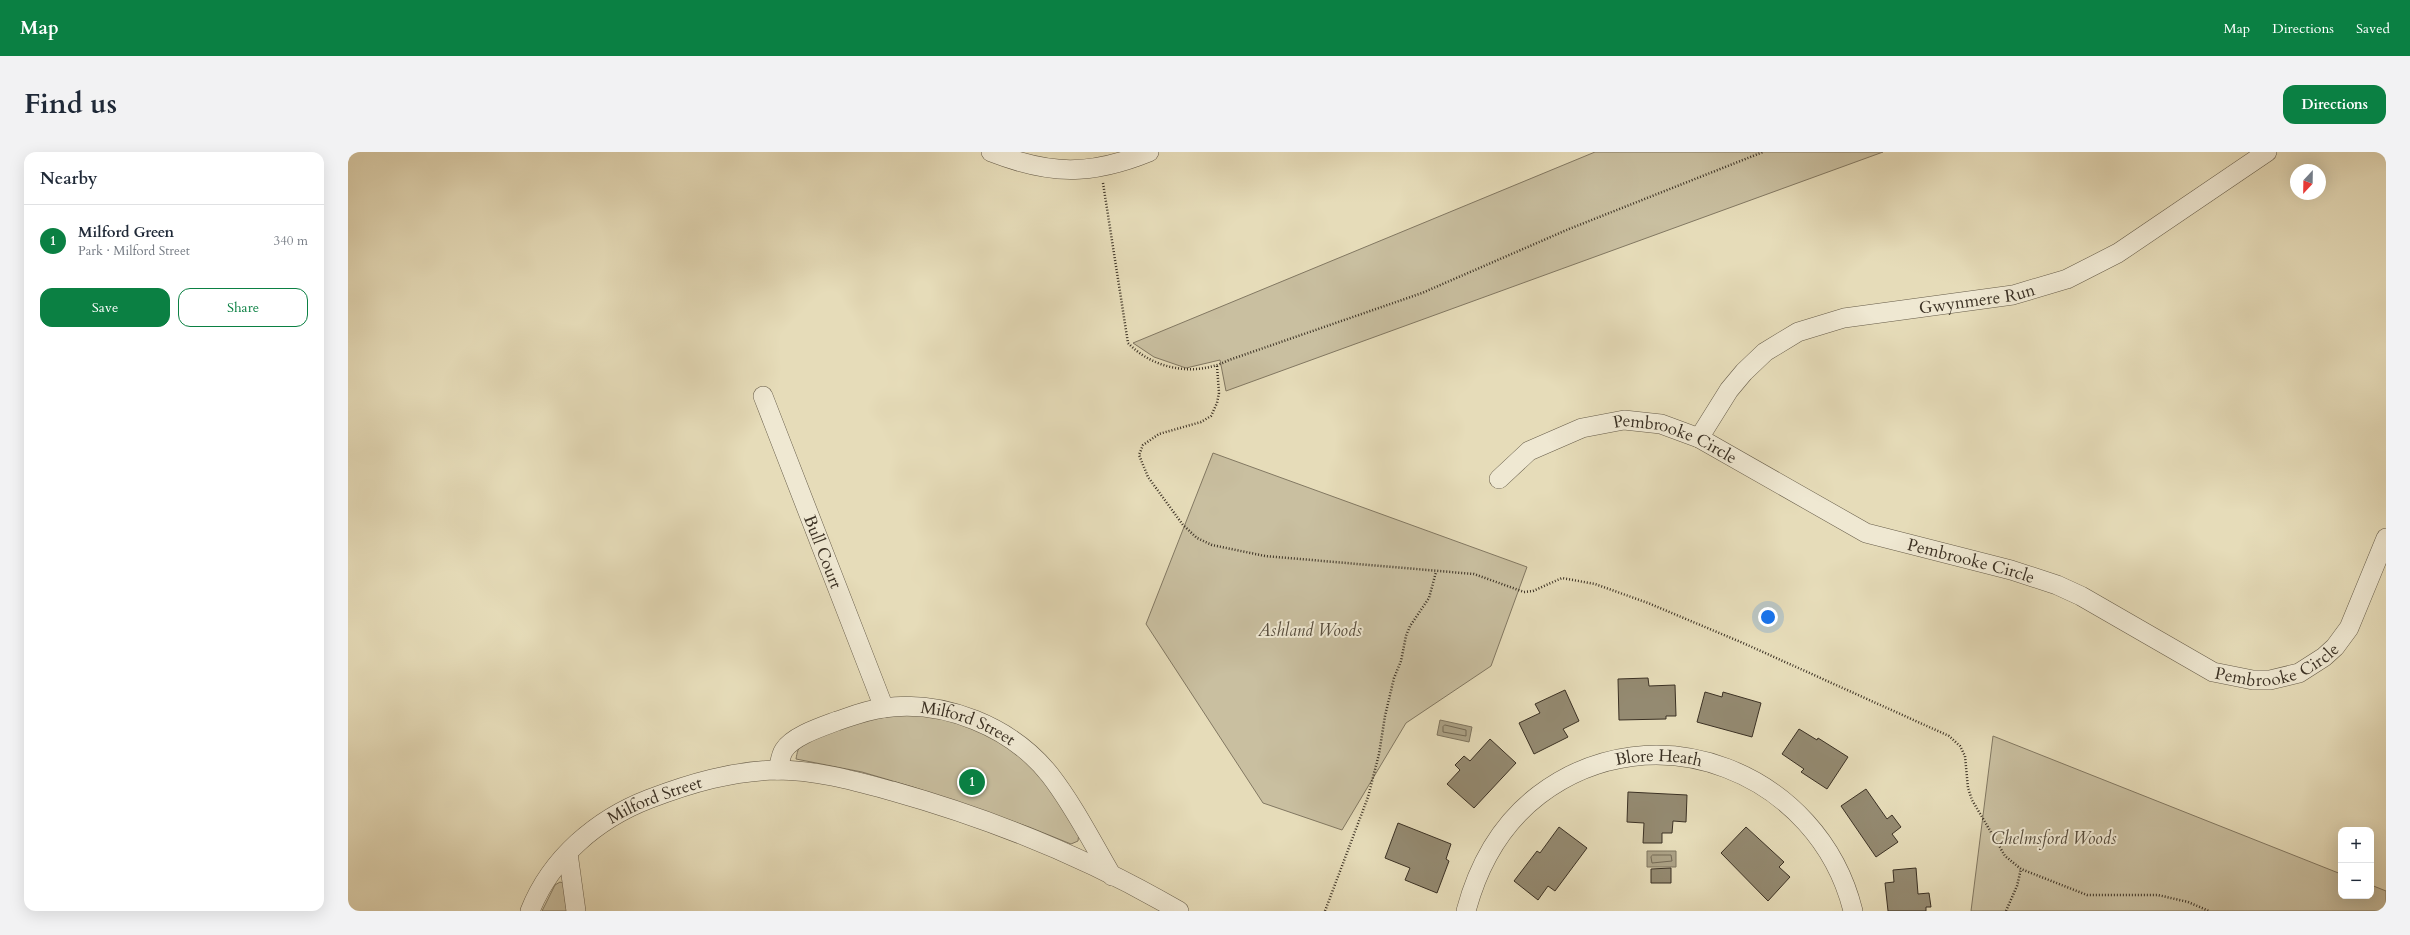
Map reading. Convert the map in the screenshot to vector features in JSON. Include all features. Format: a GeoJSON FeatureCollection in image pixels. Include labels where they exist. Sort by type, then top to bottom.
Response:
{"type":"FeatureCollection","features":[{"type":"Feature","properties":{"kind":"street"},"geometry":{"type":"LineString","coordinates":[[991,152],[1034,167],[1074,170],[1109,165],[1149,152]]}},
{"type":"Feature","properties":{"kind":"street","name":"Gwynmere Run"},"geometry":{"type":"LineString","coordinates":[[1699,438],[1729,390],[1744,372],[1765,352],[1798,332],[1844,318],[2013,295],[2067,280],[2118,253],[2267,152]]}},
{"type":"Feature","properties":{"kind":"street","name":"Bull Court"},"geometry":{"type":"LineString","coordinates":[[763,396],[884,708]]}},
{"type":"Feature","properties":{"kind":"street","name":"Pembrooke Circle"},"geometry":{"type":"LineString","coordinates":[[1499,479],[1529,451],[1582,428],[1601,423],[1624,420],[1661,424],[1699,438],[1849,525],[1866,533],[2011,570],[2057,585],[2081,596],[2213,672],[2239,679],[2253,680],[2283,678],[2299,673],[2324,657],[2349,628],[2386,538]]}},
{"type":"Feature","properties":{"kind":"street","name":"Milford Street"},"geometry":{"type":"LineString","coordinates":[[778,770],[784,750],[802,736],[851,716],[884,708],[925,708],[957,714],[984,724],[1020,746],[1044,768],[1061,790],[1112,876]]}},
{"type":"Feature","properties":{"kind":"street","name":"Blore Heath"},"geometry":{"type":"LineString","coordinates":[[1466,911],[1477,876],[1493,847],[1514,819],[1539,796],[1570,776],[1606,762],[1662,755],[1697,759],[1737,772],[1763,785],[1789,803],[1808,823],[1829,853],[1843,879],[1853,911]]}},
{"type":"Feature","properties":{"kind":"street","name":"Milford Street"},"geometry":{"type":"LineString","coordinates":[[530,911],[547,878],[568,853],[601,822],[634,805],[686,785],[714,777],[778,770],[826,775],[924,800],[1034,840],[1112,876],[1180,911]]}},
{"type":"Feature","properties":{"kind":"street"},"geometry":{"type":"LineString","coordinates":[[568,853],[576,911]]}},
{"type":"Feature","properties":{"kind":"path"},"geometry":{"type":"LineString","coordinates":[[1104,183],[1128,342],[1139,353],[1178,369],[1188,371],[1217,366],[1229,360],[1422,293],[1569,229],[1763,152]]}},
{"type":"Feature","properties":{"kind":"path"},"geometry":{"type":"LineString","coordinates":[[1217,366],[1218,398],[1211,416],[1201,422],[1159,434],[1145,442],[1140,452],[1142,463],[1148,478],[1191,533],[1212,545],[1265,556],[1436,572],[1474,574],[1524,592],[1533,591],[1562,578],[1595,584],[1743,643],[1949,736],[1960,746],[1965,756],[1968,788],[1972,800],[2005,856],[2021,869],[2087,895],[2158,895],[2188,902],[2209,911]]}},
{"type":"Feature","properties":{"kind":"path"},"geometry":{"type":"LineString","coordinates":[[1324,911],[1368,797],[1379,754],[1385,716],[1394,678],[1401,661],[1406,636],[1410,626],[1430,598],[1436,572]]}},
{"type":"Feature","properties":{"kind":"path"},"geometry":{"type":"LineString","coordinates":[[2006,911],[2017,886],[2021,869]]}},
{"type":"Feature","properties":{"kind":"green space"},"geometry":{"type":"Polygon","coordinates":[[[1595,152],[1883,152],[1226,391],[1220,360],[1186,368],[1154,357],[1133,343],[1595,152]]]}},
{"type":"Feature","properties":{"kind":"green space","name":"Ashland Woods"},"geometry":{"type":"Polygon","coordinates":[[[1213,453],[1527,567],[1491,666],[1406,723],[1342,830],[1263,803],[1146,624],[1213,453]]]}},
{"type":"Feature","properties":{"kind":"green space"},"geometry":{"type":"Polygon","coordinates":[[[891,714],[937,717],[982,731],[1014,751],[1044,778],[1079,832],[1078,841],[1071,844],[1029,827],[913,787],[862,772],[796,759],[798,750],[803,743],[823,733],[891,714]]]}},
{"type":"Feature","properties":{"kind":"green space","name":"Chelmsford Woods"},"geometry":{"type":"Polygon","coordinates":[[[1993,736],[2338,873],[2338,899],[2374,899],[2374,886],[2386,891],[2386,911],[1971,911],[1993,736]]]}},
{"type":"Feature","properties":{"kind":"green space"},"geometry":{"type":"Polygon","coordinates":[[[560,882],[565,884],[569,911],[542,911],[555,885],[560,882]]]}},
{"type":"Feature","properties":{"kind":"water"},"geometry":{"type":"Polygon","coordinates":[[[1440,720],[1472,727],[1469,742],[1437,735],[1440,720]]]}},
{"type":"Feature","properties":{"kind":"water"},"geometry":{"type":"Polygon","coordinates":[[[1647,851],[1676,851],[1676,867],[1647,867],[1647,851]]]}},
{"type":"Feature","properties":{"kind":"building"},"geometry":{"type":"Polygon","coordinates":[[[1648,678],[1649,686],[1675,685],[1676,716],[1666,716],[1666,719],[1619,720],[1618,679],[1648,678]]]}},
{"type":"Feature","properties":{"kind":"building"},"geometry":{"type":"Polygon","coordinates":[[[1565,690],[1579,721],[1563,729],[1568,737],[1534,754],[1519,723],[1540,713],[1535,704],[1565,690]]]}},
{"type":"Feature","properties":{"kind":"building"},"geometry":{"type":"Polygon","coordinates":[[[1705,692],[1722,697],[1723,692],[1761,703],[1752,737],[1697,722],[1705,692]]]}},
{"type":"Feature","properties":{"kind":"building"},"geometry":{"type":"Polygon","coordinates":[[[1799,729],[1817,740],[1818,738],[1848,757],[1827,789],[1801,772],[1804,769],[1782,754],[1799,729]]]}},
{"type":"Feature","properties":{"kind":"building"},"geometry":{"type":"Polygon","coordinates":[[[1490,739],[1516,763],[1474,808],[1447,784],[1460,770],[1455,765],[1464,756],[1470,761],[1490,739]]]}},
{"type":"Feature","properties":{"kind":"building"},"geometry":{"type":"Polygon","coordinates":[[[1866,789],[1887,819],[1892,815],[1901,827],[1892,834],[1898,842],[1876,857],[1841,806],[1866,789]]]}},
{"type":"Feature","properties":{"kind":"building"},"geometry":{"type":"Polygon","coordinates":[[[1628,792],[1687,795],[1686,822],[1673,821],[1672,833],[1662,833],[1662,843],[1643,843],[1644,823],[1627,822],[1628,792]]]}},
{"type":"Feature","properties":{"kind":"building"},"geometry":{"type":"Polygon","coordinates":[[[1398,823],[1451,844],[1446,859],[1449,861],[1437,893],[1405,880],[1410,868],[1385,858],[1398,823]]]}},
{"type":"Feature","properties":{"kind":"building"},"geometry":{"type":"Polygon","coordinates":[[[1559,827],[1587,848],[1555,891],[1548,886],[1538,900],[1514,881],[1537,851],[1540,853],[1559,827]]]}},
{"type":"Feature","properties":{"kind":"building"},"geometry":{"type":"Polygon","coordinates":[[[1746,827],[1784,862],[1779,867],[1790,877],[1768,901],[1721,853],[1746,827]]]}},
{"type":"Feature","properties":{"kind":"building"},"geometry":{"type":"Polygon","coordinates":[[[1671,868],[1671,883],[1651,883],[1651,869],[1671,868]]]}},
{"type":"Feature","properties":{"kind":"building"},"geometry":{"type":"Polygon","coordinates":[[[1916,868],[1918,894],[1929,893],[1931,907],[1926,907],[1926,911],[1888,911],[1885,883],[1894,882],[1893,870],[1916,868]]]}},
{"type":"Feature","properties":{"kind":"place","name":"Milford Green"},"geometry":{"type":"Point","coordinates":[972,782]}}]}
